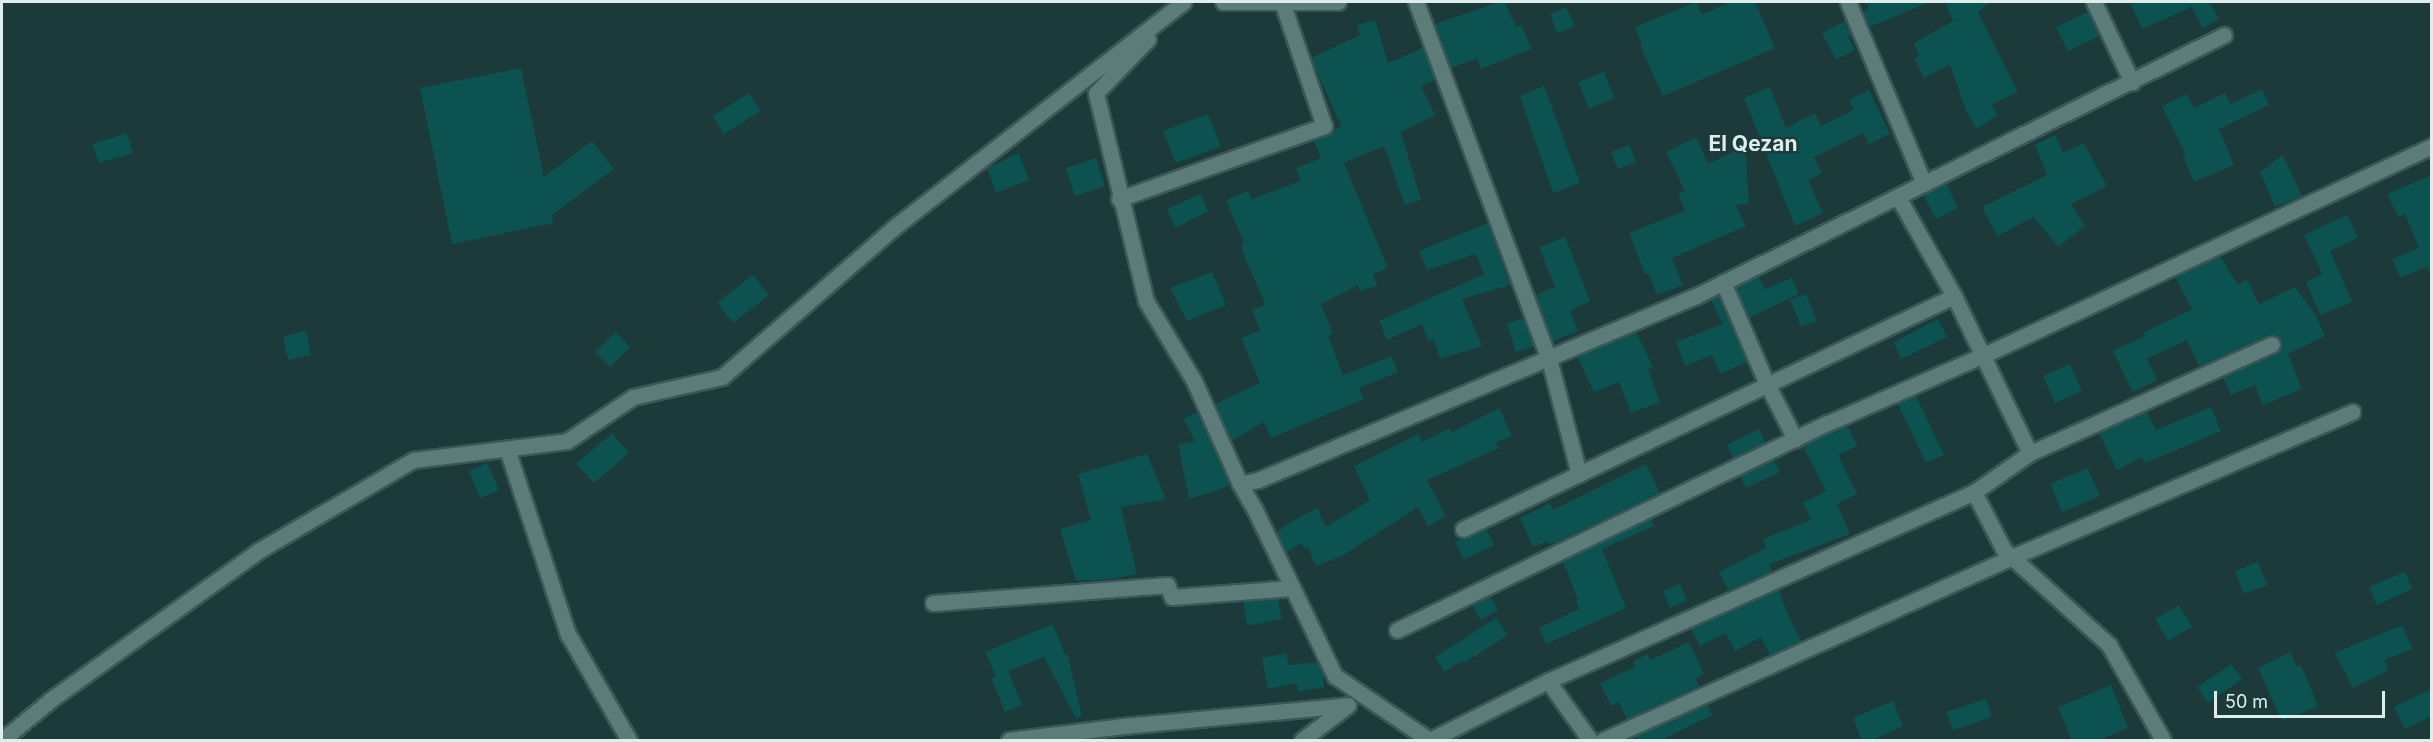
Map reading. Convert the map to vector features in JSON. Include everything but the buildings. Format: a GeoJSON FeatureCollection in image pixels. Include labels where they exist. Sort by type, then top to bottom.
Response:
{"type":"FeatureCollection","features":[{"type":"Feature","properties":{"kind":"street"},"geometry":{"type":"LineString","coordinates":[[1183,2],[1096,93],[1119,199],[1146,301],[1194,381],[1240,484],[1335,675],[1430,741],[1548,681],[1974,492],[2030,453],[2272,344]]}},
{"type":"Feature","properties":{"kind":"street"},"geometry":{"type":"LineString","coordinates":[[2,740],[53,698],[258,551],[413,460],[567,441],[633,396],[722,377],[897,225],[1183,2]]}},
{"type":"Feature","properties":{"kind":"street"},"geometry":{"type":"LineString","coordinates":[[1223,2],[1338,2]]}},
{"type":"Feature","properties":{"kind":"street"},"geometry":{"type":"LineString","coordinates":[[1119,199],[1324,126],[1282,2]]}},
{"type":"Feature","properties":{"kind":"street"},"geometry":{"type":"LineString","coordinates":[[1416,2],[1549,359],[1579,474]]}},
{"type":"Feature","properties":{"kind":"street"},"geometry":{"type":"LineString","coordinates":[[1848,2],[1924,184]]}},
{"type":"Feature","properties":{"kind":"street"},"geometry":{"type":"LineString","coordinates":[[2094,2],[2132,82]]}},
{"type":"Feature","properties":{"kind":"street"},"geometry":{"type":"LineString","coordinates":[[1240,484],[1258,480],[1549,359],[1723,282],[2224,35]]}},
{"type":"Feature","properties":{"kind":"street"},"geometry":{"type":"LineString","coordinates":[[1397,630],[1795,440],[1984,355],[2432,146]]}},
{"type":"Feature","properties":{"kind":"street"},"geometry":{"type":"LineString","coordinates":[[1898,197],[1954,296],[2030,453]]}},
{"type":"Feature","properties":{"kind":"street"},"geometry":{"type":"LineString","coordinates":[[1723,282],[1767,384],[1795,440]]}},
{"type":"Feature","properties":{"kind":"street"},"geometry":{"type":"LineString","coordinates":[[1463,529],[1954,296]]}},
{"type":"Feature","properties":{"kind":"street"},"geometry":{"type":"LineString","coordinates":[[1603,741],[2012,557],[2352,412]]}},
{"type":"Feature","properties":{"kind":"street"},"geometry":{"type":"LineString","coordinates":[[507,449],[568,634],[629,741]]}},
{"type":"Feature","properties":{"kind":"street"},"geometry":{"type":"LineString","coordinates":[[1974,492],[2004,550],[2109,645],[2163,741]]}},
{"type":"Feature","properties":{"kind":"street"},"geometry":{"type":"LineString","coordinates":[[933,603],[1167,585],[1172,597],[1293,588]]}},
{"type":"Feature","properties":{"kind":"street"},"geometry":{"type":"LineString","coordinates":[[1548,681],[1590,741]]}},
{"type":"Feature","properties":{"kind":"street"},"geometry":{"type":"LineString","coordinates":[[1302,741],[1362,694]]}},
{"type":"Feature","properties":{"kind":"street"},"geometry":{"type":"LineString","coordinates":[[1009,741],[1123,726],[1348,705]]}},
{"type":"Feature","properties":{"kind":"district","name":"El Qezan"},"geometry":{"type":"Point","coordinates":[1753,144]}}]}
